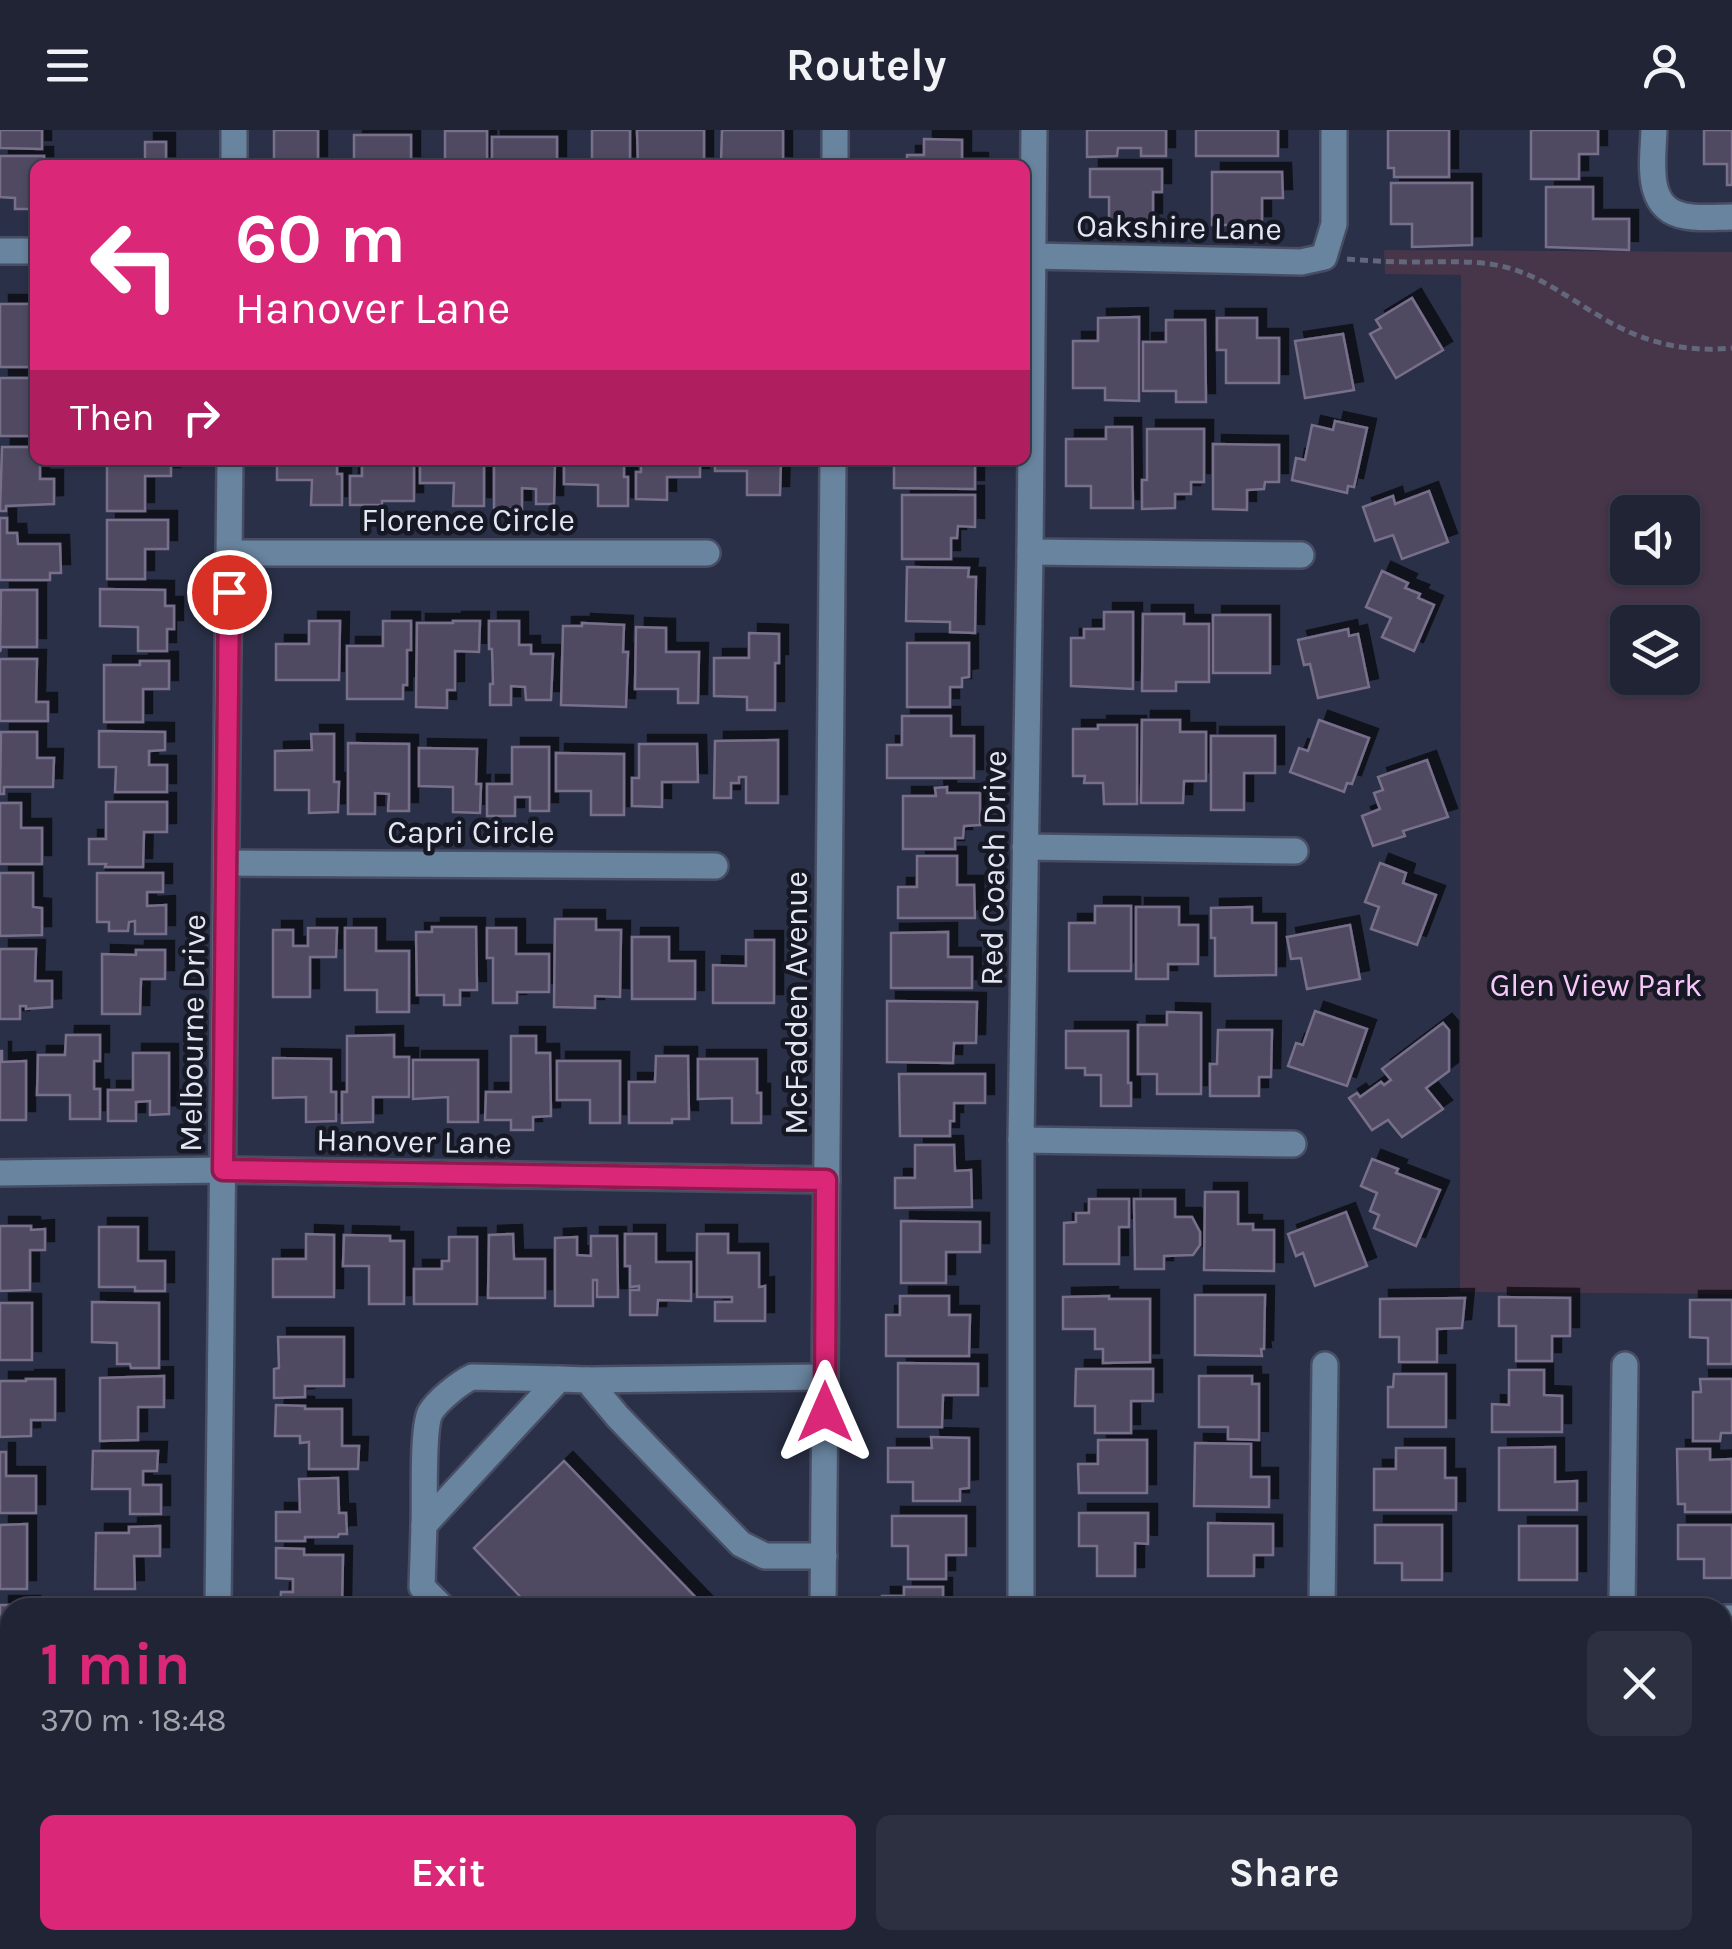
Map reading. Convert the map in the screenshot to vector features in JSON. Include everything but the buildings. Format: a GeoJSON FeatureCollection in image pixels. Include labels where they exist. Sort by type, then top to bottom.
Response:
{"type":"FeatureCollection","features":[{"type":"Feature","properties":{"kind":"street"},"geometry":{"type":"LineString","coordinates":[[234,130],[234,160]]}},
{"type":"Feature","properties":{"kind":"street"},"geometry":{"type":"LineString","coordinates":[[835,130],[835,160]]}},
{"type":"Feature","properties":{"kind":"street","name":"Red Coach Drive"},"geometry":{"type":"LineString","coordinates":[[1021,1598],[1022,1140],[1034,130]]}},
{"type":"Feature","properties":{"kind":"street"},"geometry":{"type":"LineString","coordinates":[[1324,257],[1334,224],[1334,130]]}},
{"type":"Feature","properties":{"kind":"street"},"geometry":{"type":"LineString","coordinates":[[1654,130],[1653,185],[1664,207],[1683,216],[1732,217]]}},
{"type":"Feature","properties":{"kind":"street"},"geometry":{"type":"LineString","coordinates":[[0,250],[30,250]]}},
{"type":"Feature","properties":{"kind":"street","name":"Oakshire Lane"},"geometry":{"type":"LineString","coordinates":[[1033,256],[1301,262],[1324,257]]}},
{"type":"Feature","properties":{"kind":"street","name":"Melbourne Drive"},"geometry":{"type":"LineString","coordinates":[[218,1598],[230,465]]}},
{"type":"Feature","properties":{"kind":"street","name":"McFadden Avenue"},"geometry":{"type":"LineString","coordinates":[[824,1598],[832,465]]}},
{"type":"Feature","properties":{"kind":"street"},"geometry":{"type":"LineString","coordinates":[[1030,552],[1301,555]]}},
{"type":"Feature","properties":{"kind":"street","name":"Florence Circle"},"geometry":{"type":"LineString","coordinates":[[229,553],[707,553]]}},
{"type":"Feature","properties":{"kind":"street"},"geometry":{"type":"LineString","coordinates":[[1025,848],[1295,851]]}},
{"type":"Feature","properties":{"kind":"street","name":"Capri Circle"},"geometry":{"type":"LineString","coordinates":[[226,863],[714,866]]}},
{"type":"Feature","properties":{"kind":"street"},"geometry":{"type":"LineString","coordinates":[[1022,1140],[1293,1144]]}},
{"type":"Feature","properties":{"kind":"street","name":"Hanover Lane"},"geometry":{"type":"LineString","coordinates":[[0,1173],[223,1170],[826,1180]]}},
{"type":"Feature","properties":{"kind":"street"},"geometry":{"type":"LineString","coordinates":[[1322,1598],[1325,1365]]}},
{"type":"Feature","properties":{"kind":"street"},"geometry":{"type":"LineString","coordinates":[[1622,1598],[1625,1366]]}},
{"type":"Feature","properties":{"kind":"street"},"geometry":{"type":"LineString","coordinates":[[422,1597],[426,1428],[431,1412],[461,1382],[472,1377],[587,1380],[825,1376]]}},
{"type":"Feature","properties":{"kind":"street"},"geometry":{"type":"LineString","coordinates":[[424,1525],[559,1379]]}},
{"type":"Feature","properties":{"kind":"street"},"geometry":{"type":"LineString","coordinates":[[587,1380],[740,1544],[764,1556],[824,1556]]}},
{"type":"Feature","properties":{"kind":"path"},"geometry":{"type":"LineString","coordinates":[[1324,257],[1384,262],[1476,262],[1520,271],[1642,338],[1678,348],[1732,348]]}},
{"type":"Feature","properties":{"kind":"green space","name":"Glen View Park"},"geometry":{"type":"Polygon","coordinates":[[[1384,250],[1732,252],[1732,1294],[1460,1292],[1461,275],[1385,274],[1384,250]]]}},
{"type":"Feature","properties":{"kind":"route"},"geometry":{"type":"LineString","coordinates":[[229,592],[223,1170],[826,1180],[825,1412]]}}]}
